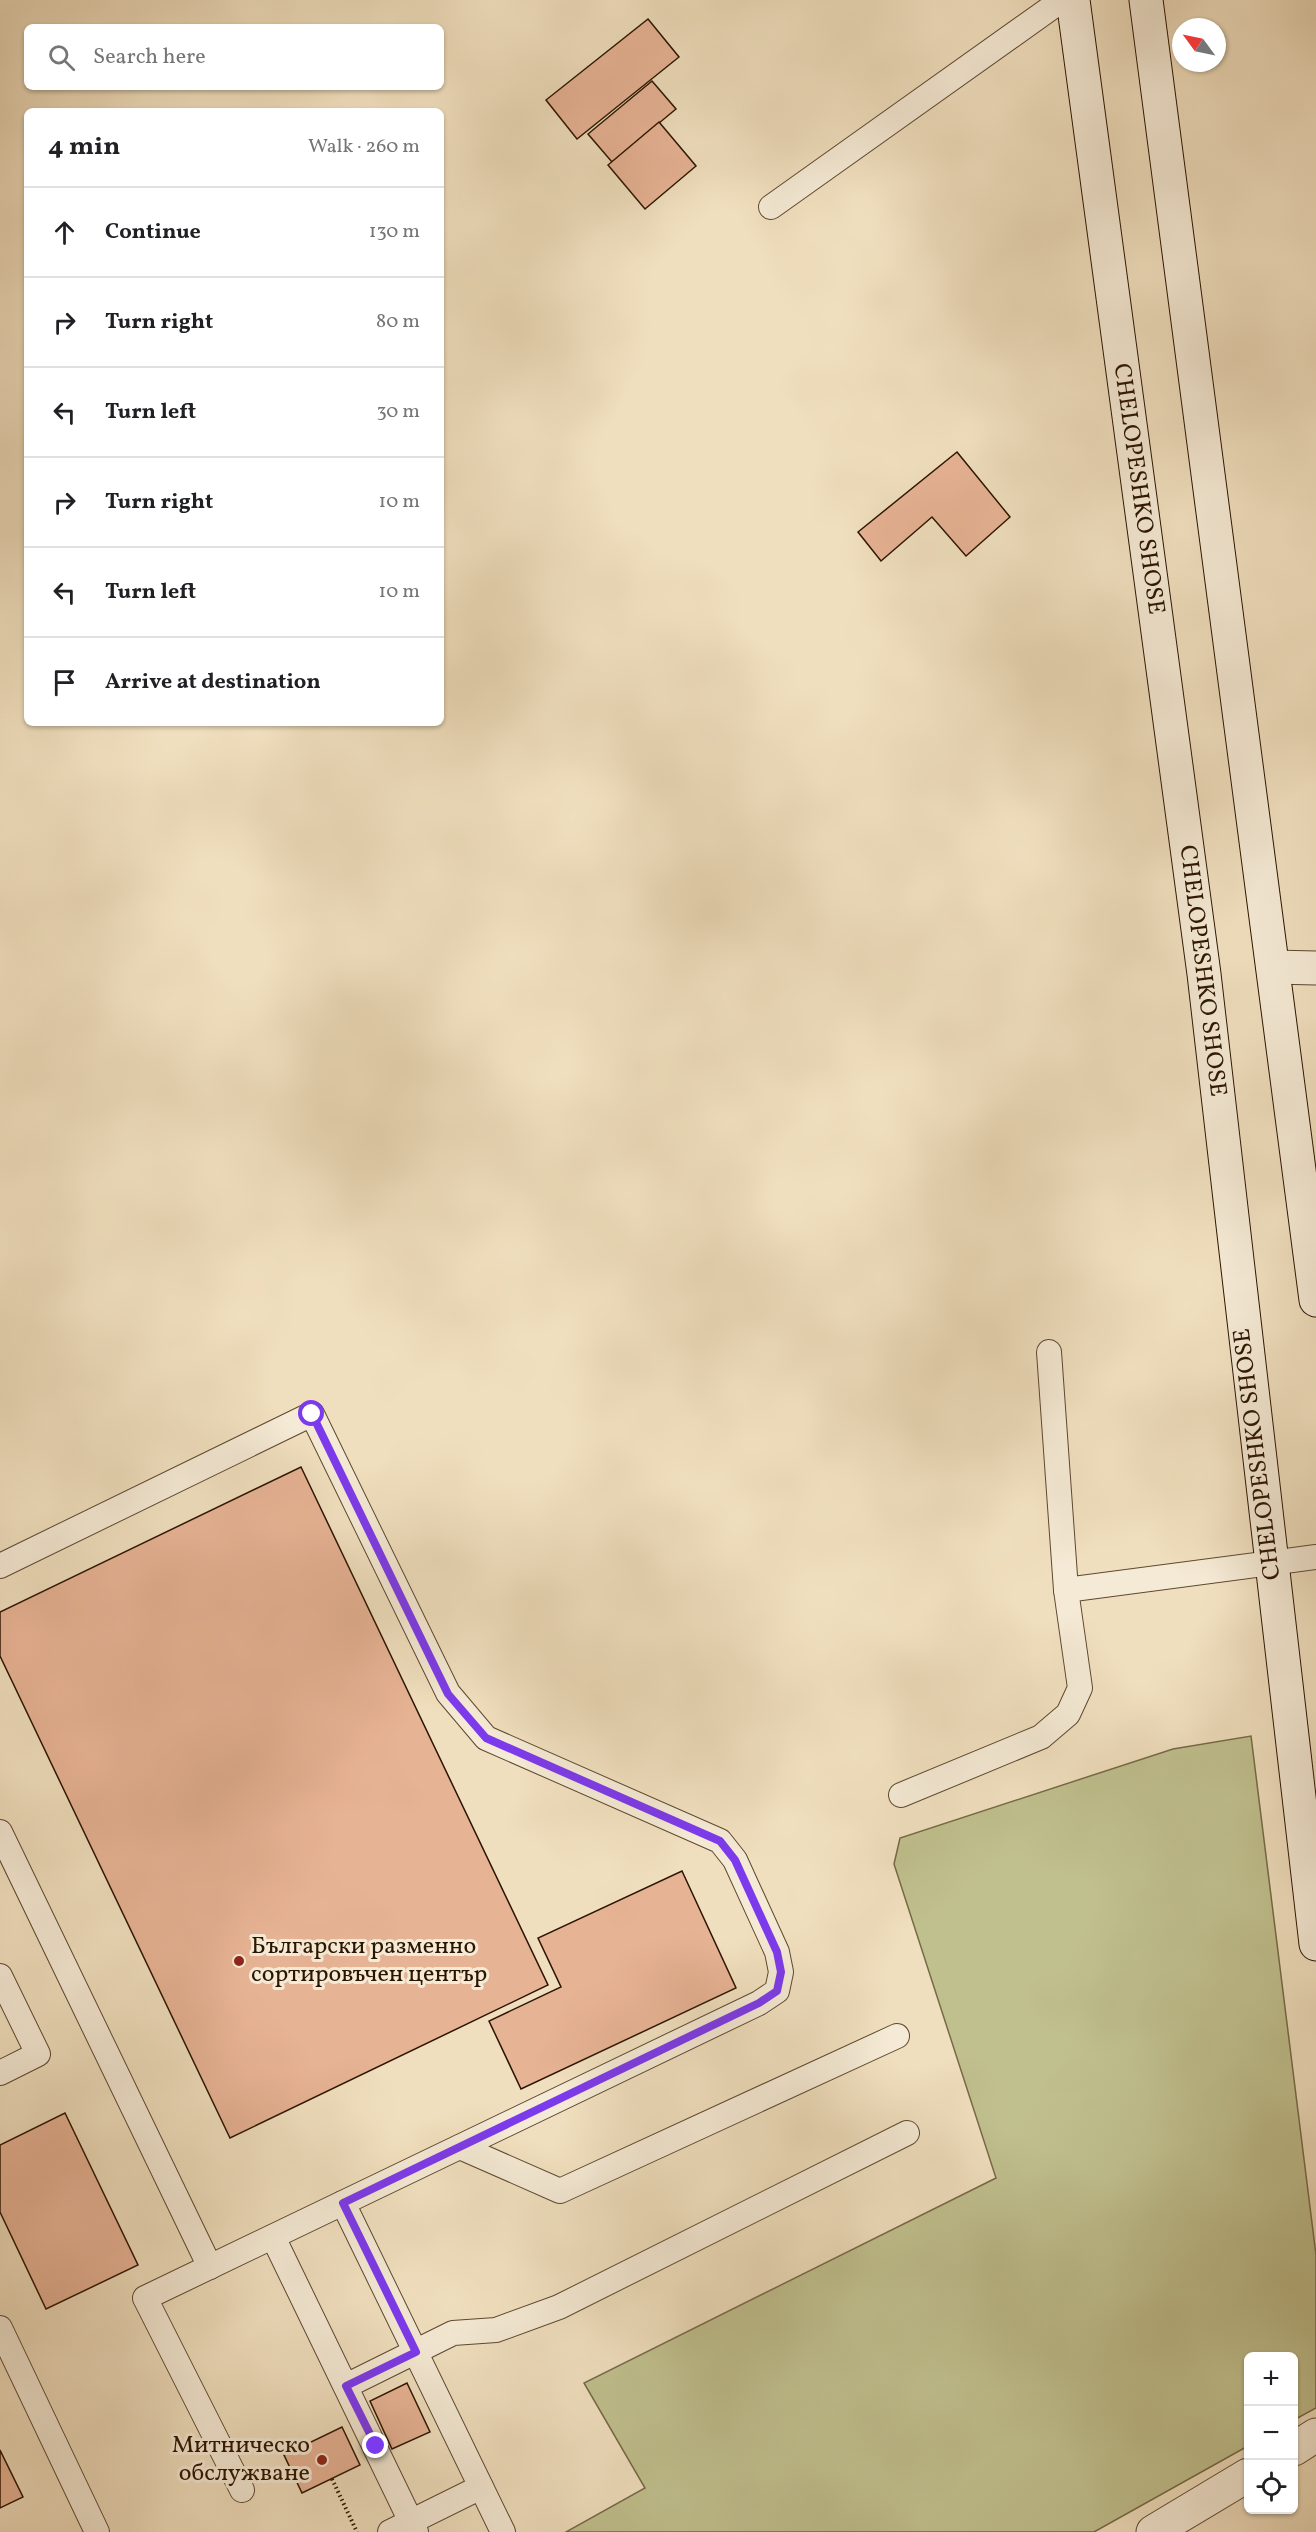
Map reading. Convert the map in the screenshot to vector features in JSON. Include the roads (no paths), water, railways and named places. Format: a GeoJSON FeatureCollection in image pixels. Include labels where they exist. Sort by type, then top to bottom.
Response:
{"type":"FeatureCollection","features":[{"type":"Feature","properties":{"kind":"main road","name":"CHELOPESHKO SHOSE"},"geometry":{"type":"LineString","coordinates":[[1073,0],[1202,962],[1316,1944]]}},
{"type":"Feature","properties":{"kind":"main road"},"geometry":{"type":"LineString","coordinates":[[1146,0],[1316,1300]]}},
{"type":"Feature","properties":{"kind":"main road"},"geometry":{"type":"LineString","coordinates":[[1273,967],[1316,968]]}},
{"type":"Feature","properties":{"kind":"main road"},"geometry":{"type":"LineString","coordinates":[[1298,2446],[1316,2435]]}},
{"type":"Feature","properties":{"kind":"main road"},"geometry":{"type":"LineString","coordinates":[[1152,2532],[1244,2477]]}},
{"type":"Feature","properties":{"kind":"lane"},"geometry":{"type":"LineString","coordinates":[[771,207],[1062,0]]}},
{"type":"Feature","properties":{"kind":"lane"},"geometry":{"type":"LineString","coordinates":[[901,1795],[1041,1737],[1068,1714],[1080,1688],[1066,1590],[1049,1352]]}},
{"type":"Feature","properties":{"kind":"lane"},"geometry":{"type":"LineString","coordinates":[[0,1566],[312,1414],[448,1694],[486,1738],[720,1841],[735,1860],[777,1952],[781,1972],[777,1991],[759,2003],[145,2298],[242,2490]]}},
{"type":"Feature","properties":{"kind":"lane"},"geometry":{"type":"LineString","coordinates":[[1066,1590],[1316,1557]]}},
{"type":"Feature","properties":{"kind":"lane"},"geometry":{"type":"LineString","coordinates":[[0,1832],[210,2267]]}},
{"type":"Feature","properties":{"kind":"lane"},"geometry":{"type":"LineString","coordinates":[[0,1976],[38,2054],[0,2073]]}},
{"type":"Feature","properties":{"kind":"lane"},"geometry":{"type":"LineString","coordinates":[[460,2147],[560,2191],[897,2036]]}},
{"type":"Feature","properties":{"kind":"lane"},"geometry":{"type":"LineString","coordinates":[[346,2386],[453,2332],[496,2330],[559,2307],[907,2133]]}},
{"type":"Feature","properties":{"kind":"lane"},"geometry":{"type":"LineString","coordinates":[[343,2203],[503,2532]]}},
{"type":"Feature","properties":{"kind":"lane"},"geometry":{"type":"LineString","coordinates":[[273,2237],[414,2527]]}},
{"type":"Feature","properties":{"kind":"lane"},"geometry":{"type":"LineString","coordinates":[[0,2328],[97,2532]]}},
{"type":"Feature","properties":{"kind":"lane"},"geometry":{"type":"LineString","coordinates":[[390,2532],[414,2527],[481,2487]]}},
{"type":"Feature","properties":{"kind":"place","name":"Български разменно сортировъчен център"},"geometry":{"type":"Point","coordinates":[239,1961]}},
{"type":"Feature","properties":{"kind":"place","name":"Митническо обслужване"},"geometry":{"type":"Point","coordinates":[322,2460]}}]}
